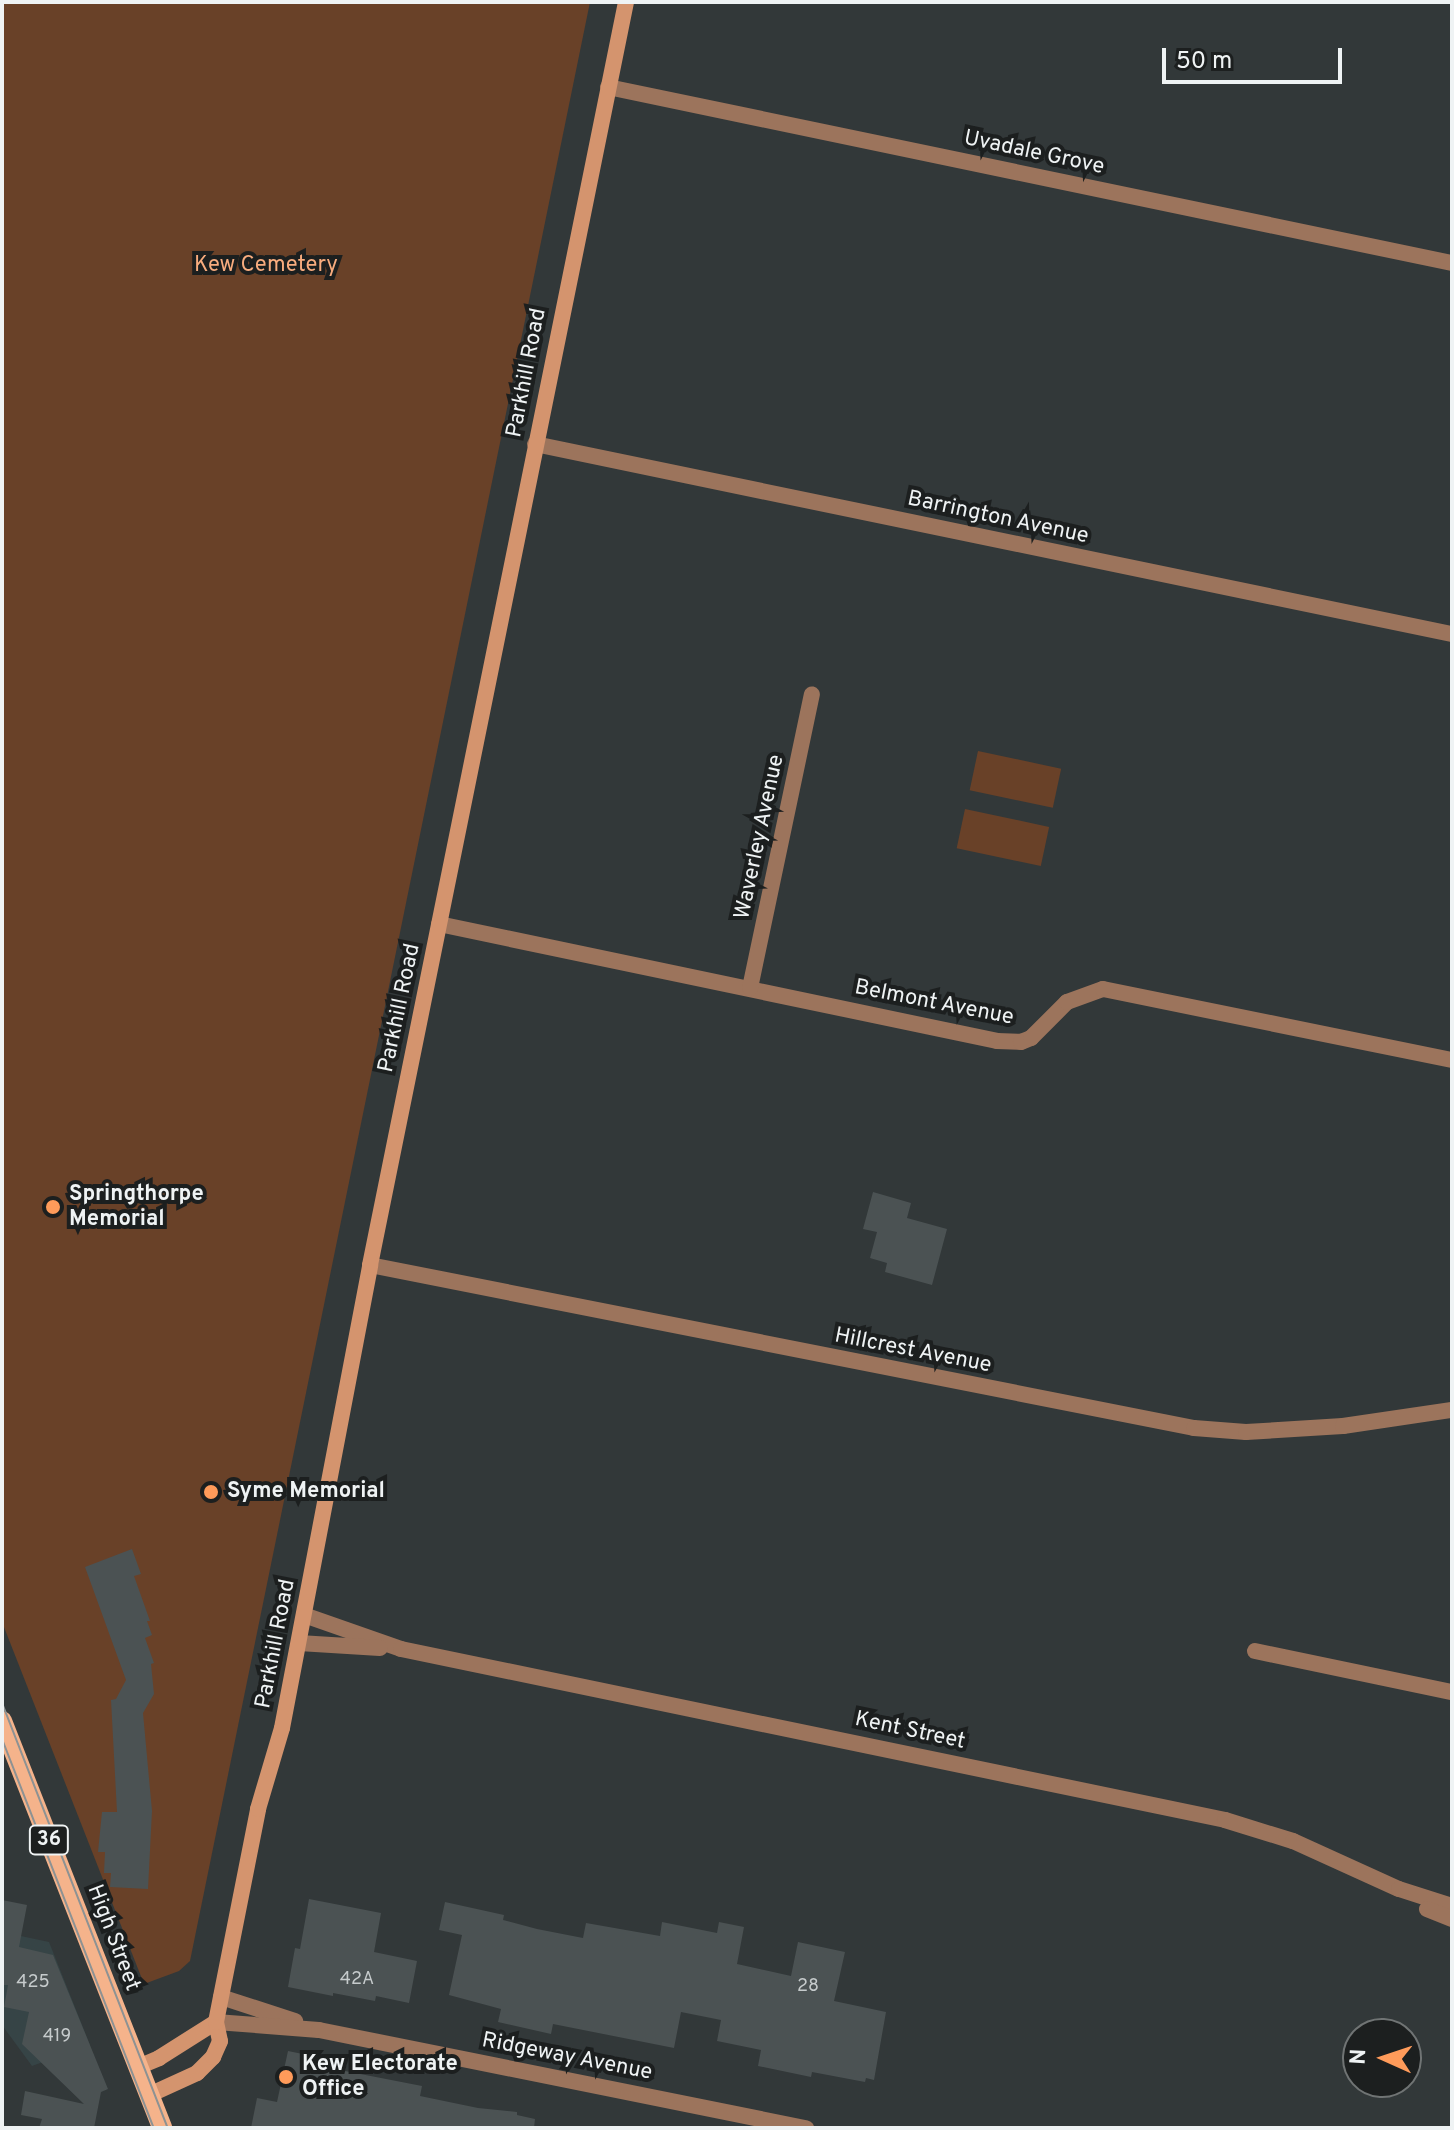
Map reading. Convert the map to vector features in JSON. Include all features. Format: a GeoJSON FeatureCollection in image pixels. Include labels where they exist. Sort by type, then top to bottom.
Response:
{"type":"FeatureCollection","features":[{"type":"Feature","properties":{"kind":"main road","name":"High Street"},"geometry":{"type":"LineString","coordinates":[[2,1721],[162,2128]]}},
{"type":"Feature","properties":{"kind":"street","name":"Parkhill Road"},"geometry":{"type":"LineString","coordinates":[[149,2095],[197,2073],[213,2057],[220,2041],[216,2022],[258,1809],[282,1728],[370,1265],[626,2]]}},
{"type":"Feature","properties":{"kind":"street","name":"Uvadale Grove"},"geometry":{"type":"LineString","coordinates":[[608,87],[1452,263]]}},
{"type":"Feature","properties":{"kind":"street","name":"Barrington Avenue"},"geometry":{"type":"LineString","coordinates":[[535,444],[1452,634]]}},
{"type":"Feature","properties":{"kind":"street","name":"Waverley Avenue"},"geometry":{"type":"LineString","coordinates":[[750,988],[812,694]]}},
{"type":"Feature","properties":{"kind":"street","name":"Belmont Avenue"},"geometry":{"type":"LineString","coordinates":[[439,924],[1008,1042],[1031,1038],[1067,1002],[1103,989],[1452,1060]]}},
{"type":"Feature","properties":{"kind":"street","name":"Hillcrest Avenue"},"geometry":{"type":"LineString","coordinates":[[370,1265],[1194,1428],[1246,1432],[1343,1426],[1452,1410]]}},
{"type":"Feature","properties":{"kind":"street","name":"Kent Street"},"geometry":{"type":"LineString","coordinates":[[304,1615],[401,1649],[1193,1812],[1293,1841],[1399,1889],[1452,1906]]}},
{"type":"Feature","properties":{"kind":"street","name":"Kent Street"},"geometry":{"type":"LineString","coordinates":[[299,1643],[401,1649]]}},
{"type":"Feature","properties":{"kind":"street"},"geometry":{"type":"LineString","coordinates":[[1255,1651],[1452,1692]]}},
{"type":"Feature","properties":{"kind":"street","name":"Kent Street"},"geometry":{"type":"LineString","coordinates":[[1399,1889],[1419,1905],[1452,1919]]}},
{"type":"Feature","properties":{"kind":"street","name":"Ridgeway Avenue"},"geometry":{"type":"LineString","coordinates":[[221,1997],[319,2030]]}},
{"type":"Feature","properties":{"kind":"street","name":"Ridgeway Avenue"},"geometry":{"type":"LineString","coordinates":[[216,2022],[319,2030],[806,2128]]}},
{"type":"Feature","properties":{"kind":"street"},"geometry":{"type":"LineString","coordinates":[[138,2067],[159,2058],[216,2022]]}},
{"type":"Feature","properties":{"kind":"shaded area"},"geometry":{"type":"Polygon","coordinates":[[[2,1932],[49,1942],[90,2045],[32,2066],[2,2025],[2,1932]]]}},
{"type":"Feature","properties":{"kind":"green space","name":"Kew Cemetery"},"geometry":{"type":"Polygon","coordinates":[[[2,2],[590,2],[190,1961],[179,1971],[144,1984],[2,1622],[2,2]]]}},
{"type":"Feature","properties":{"kind":"green space"},"geometry":{"type":"Polygon","coordinates":[[[978,751],[1061,769],[1053,808],[970,790],[978,751]]]}},
{"type":"Feature","properties":{"kind":"green space"},"geometry":{"type":"Polygon","coordinates":[[[965,809],[1049,827],[1041,866],[957,848],[965,809]]]}},
{"type":"Feature","properties":{"kind":"building"},"geometry":{"type":"Polygon","coordinates":[[[873,1192],[911,1203],[907,1218],[947,1229],[932,1285],[885,1272],[887,1263],[870,1258],[877,1232],[863,1229],[873,1192]]]}},
{"type":"Feature","properties":{"kind":"building"},"geometry":{"type":"Polygon","coordinates":[[[132,1549],[141,1574],[134,1576],[150,1621],[147,1621],[152,1635],[145,1638],[154,1663],[151,1664],[154,1694],[143,1713],[152,1811],[148,1889],[110,1887],[111,1873],[104,1873],[105,1852],[98,1852],[102,1812],[117,1812],[111,1700],[116,1699],[126,1680],[85,1567],[132,1549]]]}},
{"type":"Feature","properties":{"kind":"building"},"geometry":{"type":"Polygon","coordinates":[[[309,1899],[381,1913],[374,1952],[417,1961],[409,2003],[376,1996],[375,2001],[333,1993],[333,1996],[288,1987],[295,1948],[300,1949],[309,1899]]]}},
{"type":"Feature","properties":{"kind":"building"},"geometry":{"type":"Polygon","coordinates":[[[2,1900],[27,1905],[19,1947],[53,1955],[108,2089],[101,2092],[94,2128],[39,2128],[42,2119],[21,2115],[25,2091],[84,2104],[22,2044],[29,2012],[4,2007],[8,1985],[2,1985],[2,1900]]]}},
{"type":"Feature","properties":{"kind":"building"},"geometry":{"type":"Polygon","coordinates":[[[445,1902],[504,1915],[503,1920],[537,1929],[583,1938],[586,1923],[660,1936],[662,1922],[717,1933],[719,1922],[744,1927],[737,1964],[791,1976],[798,1942],[845,1952],[834,2001],[886,2012],[874,2080],[866,2078],[865,2082],[812,2072],[811,2077],[758,2066],[761,2050],[717,2041],[721,2020],[681,2012],[674,2048],[553,2024],[551,2034],[498,2022],[501,2009],[449,1995],[462,1935],[439,1930],[445,1902]]]}},
{"type":"Feature","properties":{"kind":"building"},"geometry":{"type":"Polygon","coordinates":[[[288,2051],[347,2063],[345,2071],[422,2086],[420,2096],[478,2108],[517,2112],[517,2115],[535,2119],[534,2128],[251,2128],[257,2098],[277,2102],[288,2051]]]}},
{"type":"Feature","properties":{"kind":"tram line"},"geometry":{"type":"LineString","coordinates":[[2,1703],[168,2128]]}},
{"type":"Feature","properties":{"kind":"tram line"},"geometry":{"type":"LineString","coordinates":[[2,1739],[154,2128]]}},
{"type":"Feature","properties":{"kind":"place","name":"Springthorpe Memorial"},"geometry":{"type":"Point","coordinates":[53,1207]}},
{"type":"Feature","properties":{"kind":"place","name":"Syme Memorial"},"geometry":{"type":"Point","coordinates":[211,1492]}},
{"type":"Feature","properties":{"kind":"place","name":"Kew Electorate Office"},"geometry":{"type":"Point","coordinates":[286,2077]}}]}
